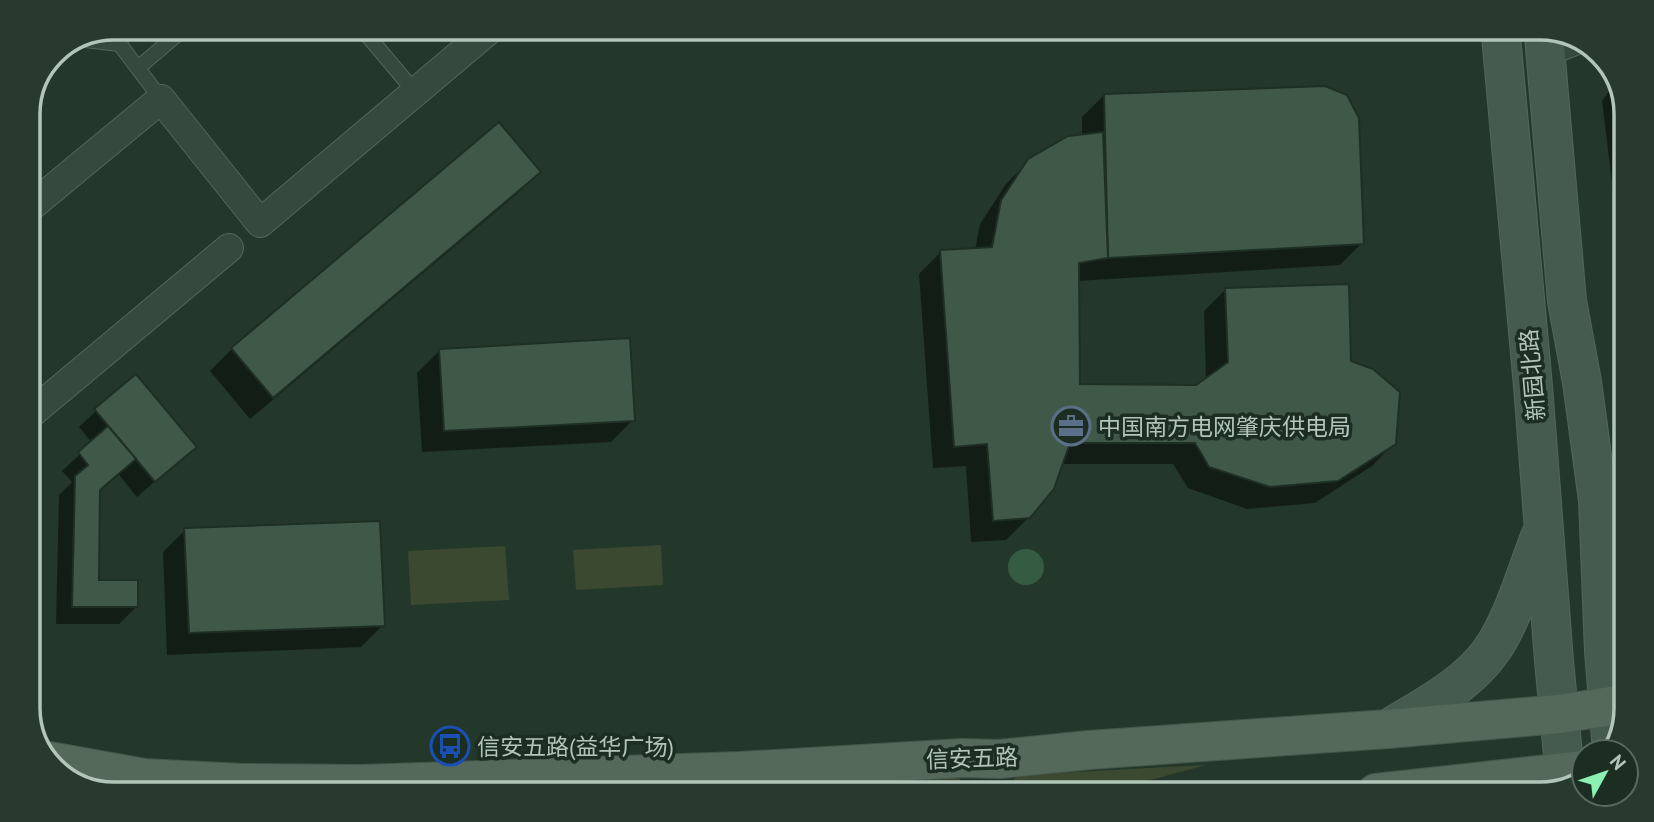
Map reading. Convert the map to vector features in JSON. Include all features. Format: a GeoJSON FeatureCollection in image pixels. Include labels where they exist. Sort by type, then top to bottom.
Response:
{"type":"FeatureCollection","features":[{"type":"Feature","properties":{"kind":"main road","name":"新园北路"},"geometry":{"type":"LineString","coordinates":[[1501,40],[1559,714],[1570,766]]}},
{"type":"Feature","properties":{"kind":"main road","name":"新园北路"},"geometry":{"type":"LineString","coordinates":[[1557,43],[1567,301],[1582,382],[1598,500],[1604,651],[1614,706]]}},
{"type":"Feature","properties":{"kind":"main road"},"geometry":{"type":"LineString","coordinates":[[1533,386],[1554,393],[1566,392],[1582,382]]}},
{"type":"Feature","properties":{"kind":"main road"},"geometry":{"type":"LineString","coordinates":[[1598,500],[1614,545]]}},
{"type":"Feature","properties":{"kind":"main road"},"geometry":{"type":"LineString","coordinates":[[1388,729],[1440,697],[1492,650],[1508,618],[1543,528]]}},
{"type":"Feature","properties":{"kind":"main road","name":"信安五路"},"geometry":{"type":"LineString","coordinates":[[443,782],[740,771],[970,774],[999,759],[1388,729],[1559,714],[1614,706]]}},
{"type":"Feature","properties":{"kind":"main road","name":"信安五路"},"geometry":{"type":"LineString","coordinates":[[68,764],[144,778],[222,782]]}},
{"type":"Feature","properties":{"kind":"main road"},"geometry":{"type":"LineString","coordinates":[[1503,782],[1567,776]]}},
{"type":"Feature","properties":{"kind":"street"},"geometry":{"type":"LineString","coordinates":[[40,199],[161,99],[260,223],[472,40]]}},
{"type":"Feature","properties":{"kind":"street"},"geometry":{"type":"LineString","coordinates":[[40,406],[229,248]]}},
{"type":"Feature","properties":{"kind":"lane"},"geometry":{"type":"LineString","coordinates":[[117,40],[161,99]]}},
{"type":"Feature","properties":{"kind":"lane"},"geometry":{"type":"LineString","coordinates":[[120,40],[120,44]]}},
{"type":"Feature","properties":{"kind":"lane"},"geometry":{"type":"LineString","coordinates":[[139,67],[171,40]]}},
{"type":"Feature","properties":{"kind":"lane"},"geometry":{"type":"LineString","coordinates":[[371,40],[415,92]]}},
{"type":"Feature","properties":{"kind":"lane"},"geometry":{"type":"LineString","coordinates":[[101,42],[120,44]]}},
{"type":"Feature","properties":{"kind":"shaded area"},"geometry":{"type":"Polygon","coordinates":[[[661,545],[663,585],[576,590],[573,550],[661,545]]]}},
{"type":"Feature","properties":{"kind":"shaded area"},"geometry":{"type":"Polygon","coordinates":[[[505,546],[509,600],[411,605],[408,551],[505,546]]]}},
{"type":"Feature","properties":{"kind":"shaded area"},"geometry":{"type":"Polygon","coordinates":[[[1026,549],[1039,554],[1044,567],[1039,580],[1026,585],[1013,580],[1008,567],[1013,554],[1026,549]]]}},
{"type":"Feature","properties":{"kind":"shaded area"},"geometry":{"type":"Polygon","coordinates":[[[1206,765],[1143,782],[1013,782],[1017,775],[1206,765]]]}},
{"type":"Feature","properties":{"kind":"shaded area"},"geometry":{"type":"Polygon","coordinates":[[[958,777],[962,782],[855,782],[958,777]]]}},
{"type":"Feature","properties":{"kind":"building"},"geometry":{"type":"Polygon","coordinates":[[[1325,86],[1347,95],[1359,118],[1364,244],[1108,258],[1104,94],[1325,86]]]}},
{"type":"Feature","properties":{"kind":"building"},"geometry":{"type":"Polygon","coordinates":[[[499,122],[541,172],[273,398],[231,348],[499,122]]]}},
{"type":"Feature","properties":{"kind":"building"},"geometry":{"type":"Polygon","coordinates":[[[1103,132],[1108,258],[1079,263],[1080,384],[1196,385],[1228,362],[1225,288],[1349,284],[1351,361],[1373,369],[1400,392],[1396,444],[1338,481],[1270,487],[1209,467],[1195,443],[1070,443],[1054,489],[1030,518],[993,521],[987,444],[954,447],[940,250],[992,247],[1001,200],[1028,159],[1068,136],[1103,132]]]}},
{"type":"Feature","properties":{"kind":"building"},"geometry":{"type":"Polygon","coordinates":[[[630,338],[635,421],[444,431],[439,349],[630,338]]]}},
{"type":"Feature","properties":{"kind":"building"},"geometry":{"type":"Polygon","coordinates":[[[136,374],[197,447],[155,482],[94,409],[136,374]]]}},
{"type":"Feature","properties":{"kind":"building"},"geometry":{"type":"Polygon","coordinates":[[[108,426],[136,459],[100,490],[99,580],[138,580],[138,607],[72,607],[75,476],[88,465],[78,452],[108,426]]]}},
{"type":"Feature","properties":{"kind":"building"},"geometry":{"type":"Polygon","coordinates":[[[380,521],[385,626],[189,633],[184,528],[380,521]]]}},
{"type":"Feature","properties":{"kind":"place","name":"中国南方电网肇庆供电局"},"geometry":{"type":"Point","coordinates":[1071,426]}},
{"type":"Feature","properties":{"kind":"place","name":"信安五路(益华广场)"},"geometry":{"type":"Point","coordinates":[450,746]}}]}
